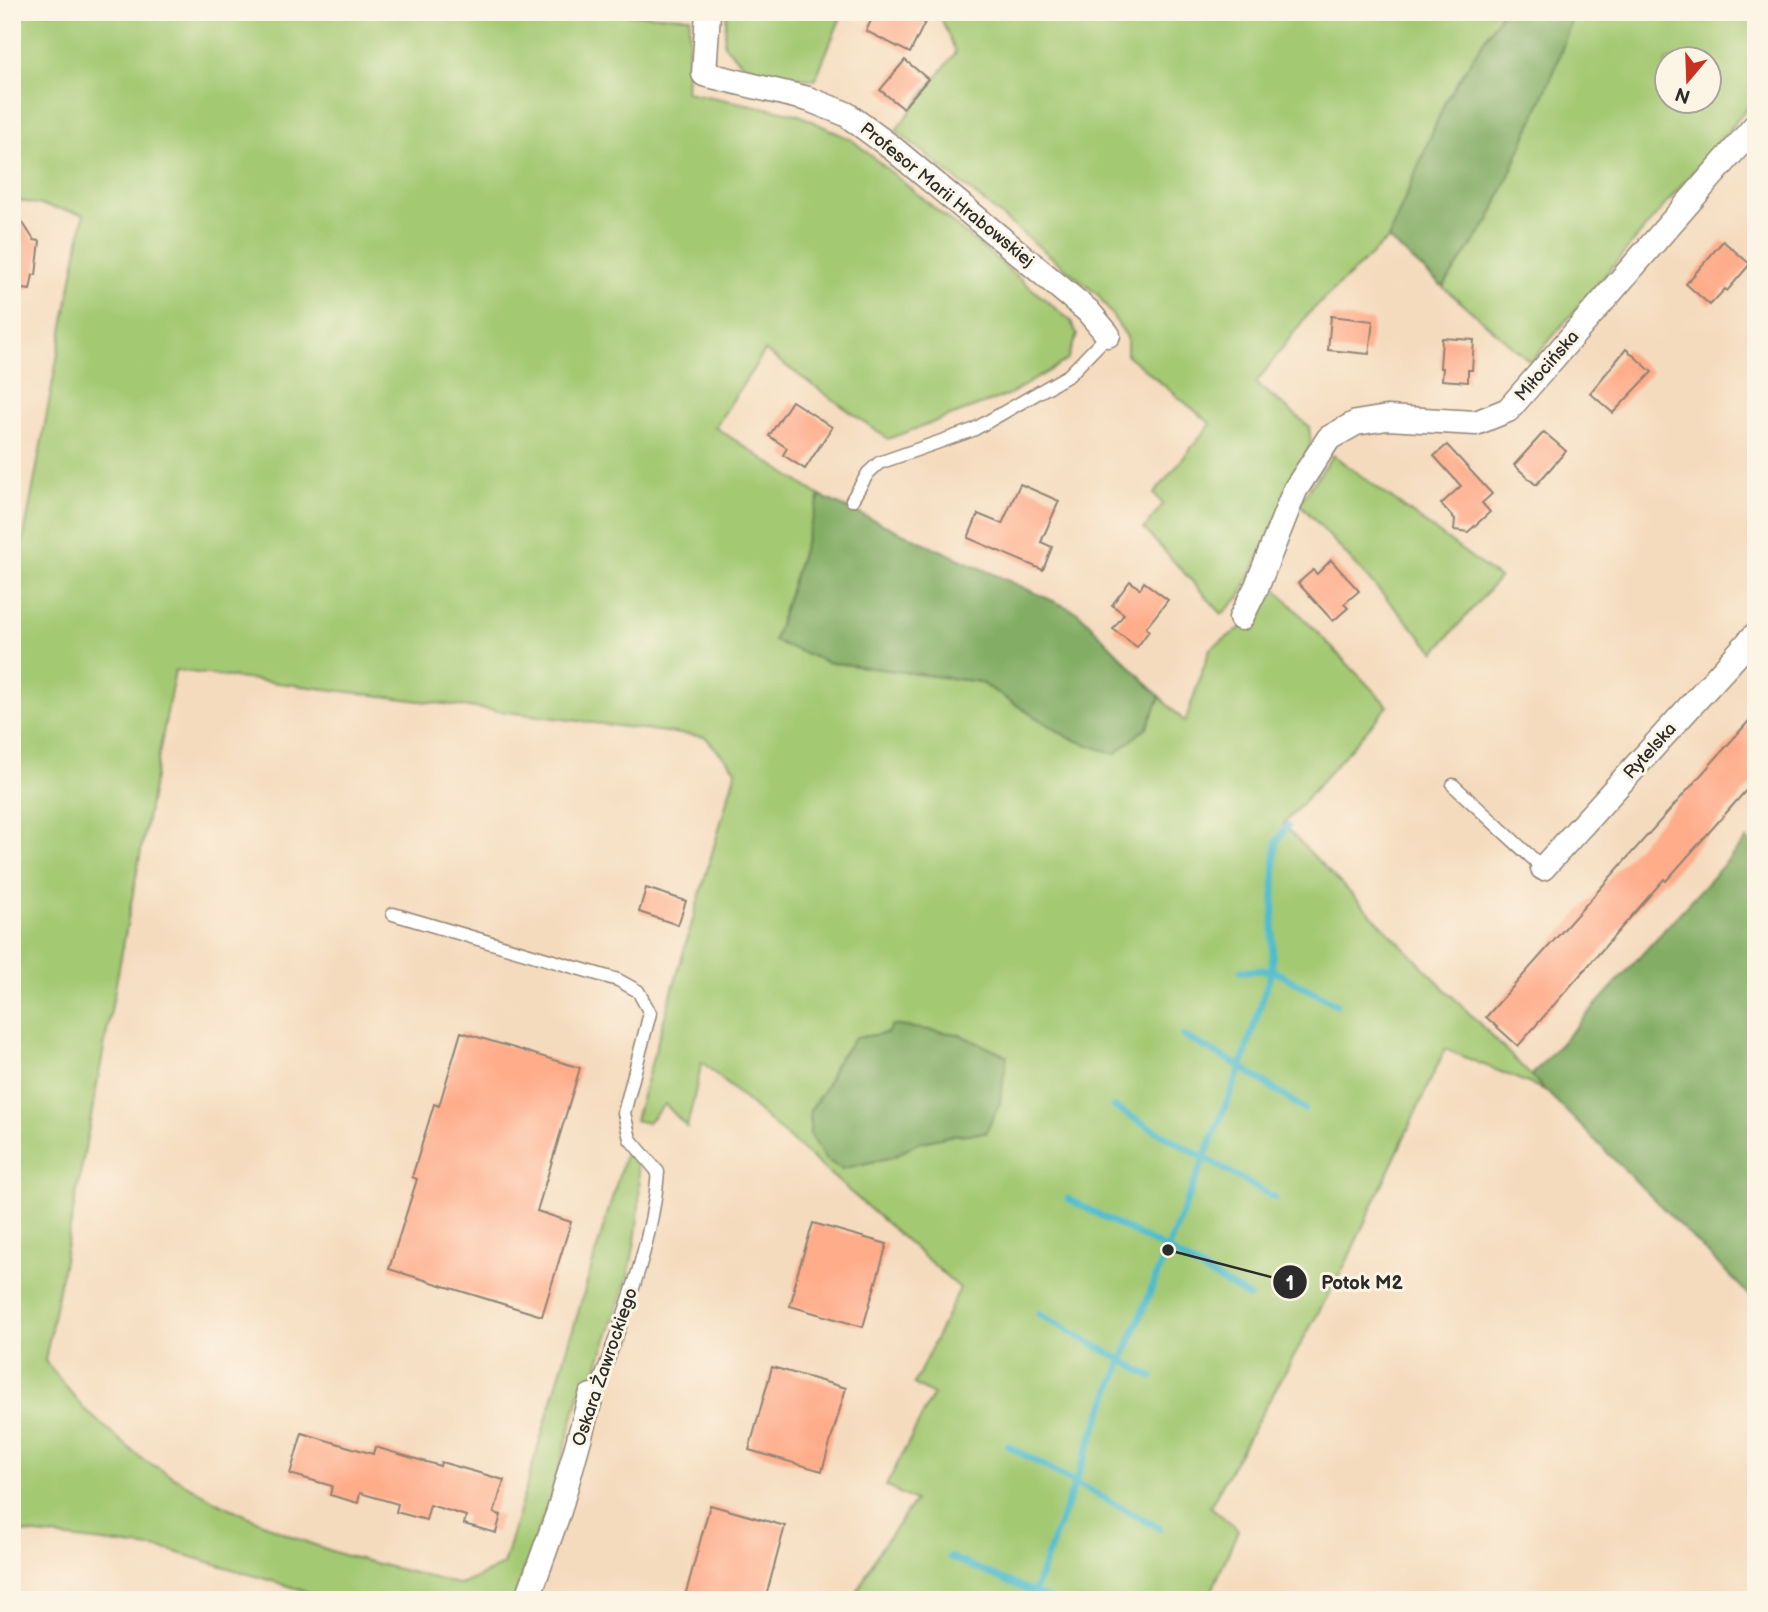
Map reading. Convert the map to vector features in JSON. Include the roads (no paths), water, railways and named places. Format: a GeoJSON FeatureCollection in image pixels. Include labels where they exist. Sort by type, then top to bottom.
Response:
{"type":"FeatureCollection","features":[{"type":"Feature","properties":{"kind":"street","name":"Profesor Marii Hrabowskiej"},"geometry":{"type":"LineString","coordinates":[[708,12],[704,75],[808,99],[846,114],[891,147],[1078,302],[1108,335]]}},
{"type":"Feature","properties":{"kind":"street","name":"Miłocińska"},"geometry":{"type":"LineString","coordinates":[[1241,618],[1257,586],[1295,490],[1329,438],[1356,423],[1387,418],[1476,423],[1508,410],[1756,125]]}},
{"type":"Feature","properties":{"kind":"street","name":"Rytelska"},"geometry":{"type":"LineString","coordinates":[[1543,868],[1756,634]]}},
{"type":"Feature","properties":{"kind":"street","name":"Oskara Żawrockiego"},"geometry":{"type":"LineString","coordinates":[[527,1600],[559,1511],[592,1396]]}},
{"type":"Feature","properties":{"kind":"lane"},"geometry":{"type":"LineString","coordinates":[[852,500],[868,472],[879,463],[973,430],[1069,375],[1108,335]]}},
{"type":"Feature","properties":{"kind":"lane"},"geometry":{"type":"LineString","coordinates":[[1453,785],[1543,868]]}},
{"type":"Feature","properties":{"kind":"lane","name":"Oskara Żawrockiego"},"geometry":{"type":"LineString","coordinates":[[393,914],[618,980],[638,991],[650,1013],[624,1113],[630,1139],[658,1172],[655,1210],[633,1288],[598,1387],[592,1396]]}},
{"type":"Feature","properties":{"kind":"waterway"},"geometry":{"type":"LineString","coordinates":[[1031,1600],[1102,1411],[1241,1067],[1272,970],[1275,856],[1277,841],[1287,826]]}},
{"type":"Feature","properties":{"kind":"waterway"},"geometry":{"type":"LineString","coordinates":[[1241,971],[1272,970],[1336,1004]]}},
{"type":"Feature","properties":{"kind":"waterway"},"geometry":{"type":"LineString","coordinates":[[1184,1036],[1241,1067],[1304,1109]]}},
{"type":"Feature","properties":{"kind":"waterway"},"geometry":{"type":"LineString","coordinates":[[1114,1107],[1275,1198]]}},
{"type":"Feature","properties":{"kind":"waterway"},"geometry":{"type":"LineString","coordinates":[[1068,1199],[1168,1250],[1249,1297]]}},
{"type":"Feature","properties":{"kind":"waterway"},"geometry":{"type":"LineString","coordinates":[[1039,1314],[1152,1377]]}},
{"type":"Feature","properties":{"kind":"waterway"},"geometry":{"type":"LineString","coordinates":[[1008,1446],[1159,1528]]}},
{"type":"Feature","properties":{"kind":"waterway"},"geometry":{"type":"LineString","coordinates":[[950,1557],[1052,1600]]}},
{"type":"Feature","properties":{"kind":"place","name":"Potok M2"},"geometry":{"type":"Point","coordinates":[1168,1250]}}]}
